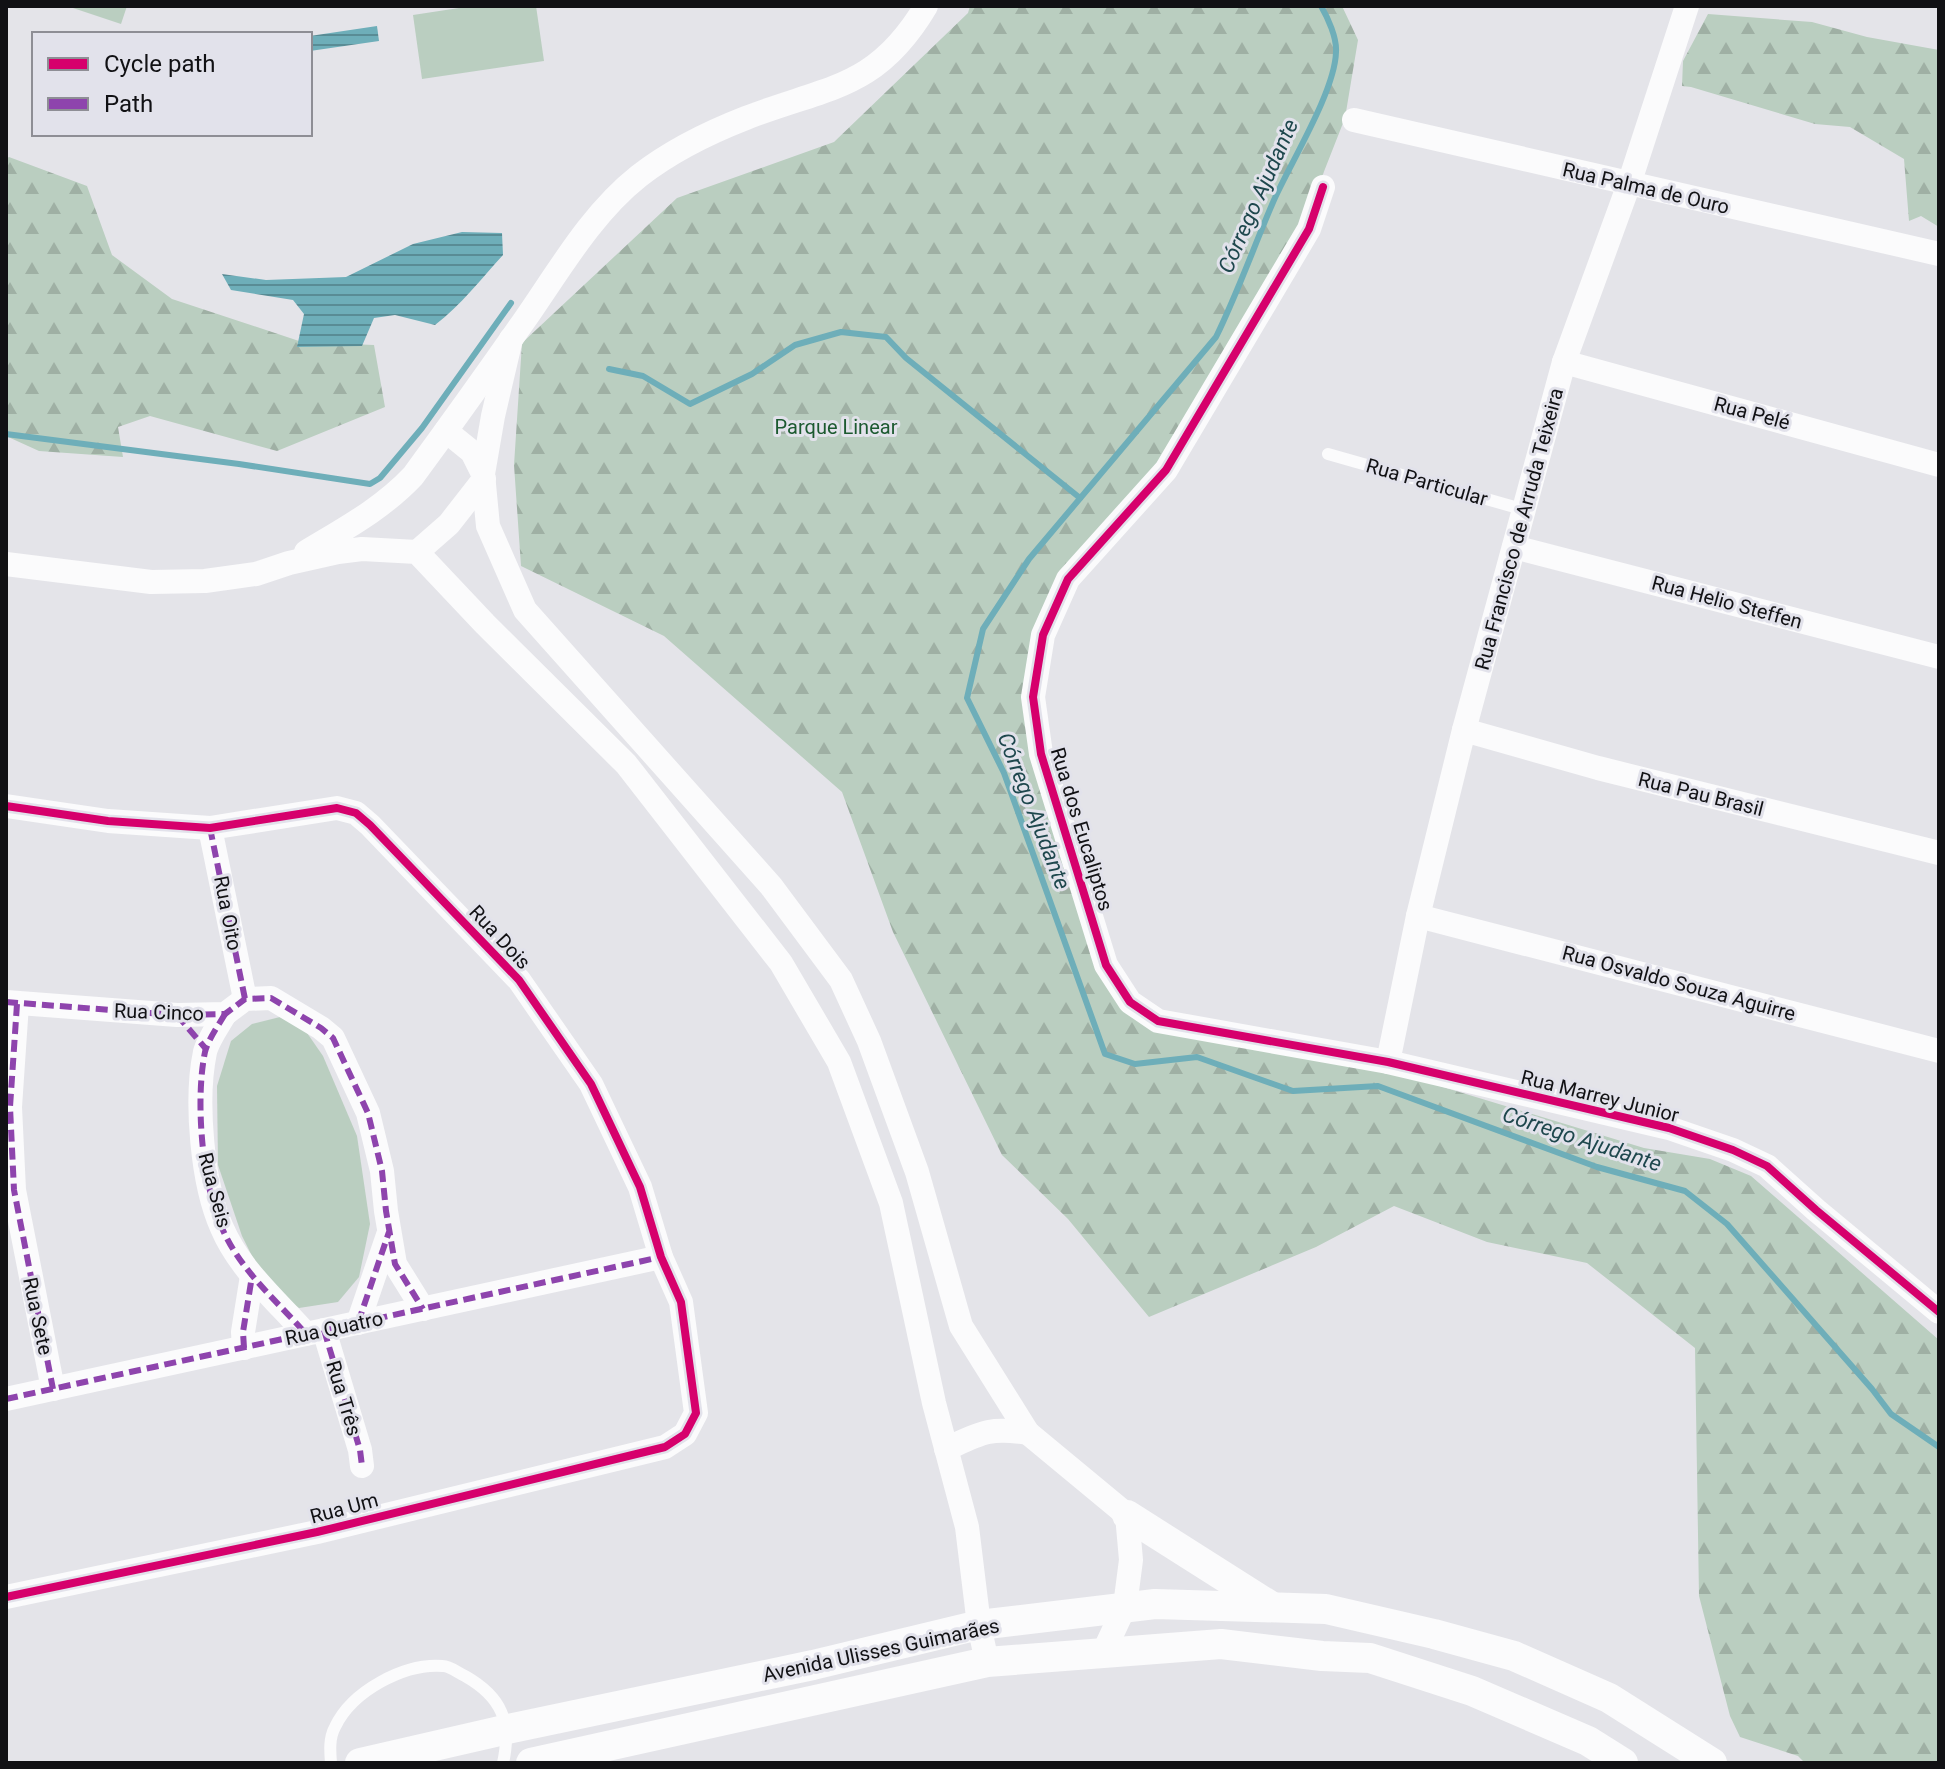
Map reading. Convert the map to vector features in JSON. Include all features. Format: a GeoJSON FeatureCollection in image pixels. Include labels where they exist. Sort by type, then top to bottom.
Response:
{"type":"FeatureCollection","features":[{"type":"Feature","properties":{"kind":"street"},"geometry":{"type":"LineString","coordinates":[[289,563],[371,513],[396,494],[446,431],[584,233],[638,176],[699,139],[746,118],[827,92],[855,79],[883,61],[911,31],[926,6]]}},
{"type":"Feature","properties":{"kind":"street","name":"Rua Francisco de Arruda Teixeira"},"geometry":{"type":"LineString","coordinates":[[1388,1062],[1418,916],[1464,730],[1564,362],[1629,184],[1687,6]]}},
{"type":"Feature","properties":{"kind":"street","name":"Rua Palma de Ouro"},"geometry":{"type":"LineString","coordinates":[[1354,120],[1939,254]]}},
{"type":"Feature","properties":{"kind":"street","name":"Rua dos Eucaliptos"},"geometry":{"type":"LineString","coordinates":[[1323,187],[1309,229],[1166,470],[1068,579],[1043,635],[1033,697],[1041,754],[1106,965],[1130,1002],[1158,1021],[1388,1062]]}},
{"type":"Feature","properties":{"kind":"street"},"geometry":{"type":"LineString","coordinates":[[511,339],[483,476],[488,526],[525,610],[771,886],[841,980],[869,1041],[917,1172],[961,1326],[1028,1433],[1127,1515],[1271,1606]]}},
{"type":"Feature","properties":{"kind":"street","name":"Rua Pelé"},"geometry":{"type":"LineString","coordinates":[[1564,362],[1939,465]]}},
{"type":"Feature","properties":{"kind":"street"},"geometry":{"type":"LineString","coordinates":[[446,431],[472,452],[483,476]]}},
{"type":"Feature","properties":{"kind":"street"},"geometry":{"type":"LineString","coordinates":[[417,552],[449,524],[483,476]]}},
{"type":"Feature","properties":{"kind":"street","name":"Rua Helio Steffen"},"geometry":{"type":"LineString","coordinates":[[1514,547],[1939,657]]}},
{"type":"Feature","properties":{"kind":"street"},"geometry":{"type":"LineString","coordinates":[[6,564],[151,582],[205,581],[256,574],[289,563],[362,549],[417,552],[626,764],[781,963],[839,1062],[891,1203],[946,1449],[967,1527],[979,1625],[987,1662]]}},
{"type":"Feature","properties":{"kind":"street","name":"Rua Pau Brasil"},"geometry":{"type":"LineString","coordinates":[[1464,730],[1598,768],[1939,853]]}},
{"type":"Feature","properties":{"kind":"street","name":"Rua Dois"},"geometry":{"type":"LineString","coordinates":[[6,806],[108,821],[210,828],[337,808],[356,813],[370,825],[519,980],[591,1084],[640,1187],[661,1257],[681,1302],[696,1413],[685,1434]]}},
{"type":"Feature","properties":{"kind":"street","name":"Rua Oito"},"geometry":{"type":"LineString","coordinates":[[210,828],[245,999]]}},
{"type":"Feature","properties":{"kind":"street","name":"Rua Osvaldo Souza Aguirre"},"geometry":{"type":"LineString","coordinates":[[1418,916],[1939,1051]]}},
{"type":"Feature","properties":{"kind":"street"},"geometry":{"type":"LineString","coordinates":[[245,999],[271,998],[333,1038],[368,1113],[382,1171],[395,1264],[423,1309]]}},
{"type":"Feature","properties":{"kind":"street","name":"Rua Cinco"},"geometry":{"type":"LineString","coordinates":[[11,1003],[177,1015],[225,1014],[245,999]]}},
{"type":"Feature","properties":{"kind":"street","name":"Rua Sete"},"geometry":{"type":"LineString","coordinates":[[11,1003],[10,1107],[14,1190],[53,1389]]}},
{"type":"Feature","properties":{"kind":"street","name":"Rua Seis"},"geometry":{"type":"LineString","coordinates":[[225,1014],[206,1049],[202,1080],[203,1158],[222,1228],[252,1276],[315,1332]]}},
{"type":"Feature","properties":{"kind":"street"},"geometry":{"type":"LineString","coordinates":[[177,1015],[206,1049]]}},
{"type":"Feature","properties":{"kind":"street","name":"Rua Marrey Junior"},"geometry":{"type":"LineString","coordinates":[[1388,1062],[1669,1128],[1733,1150],[1767,1166],[1939,1312]]}},
{"type":"Feature","properties":{"kind":"street"},"geometry":{"type":"LineString","coordinates":[[358,1323],[390,1229]]}},
{"type":"Feature","properties":{"kind":"street","name":"Rua Quatro"},"geometry":{"type":"LineString","coordinates":[[6,1399],[661,1257]]}},
{"type":"Feature","properties":{"kind":"street"},"geometry":{"type":"LineString","coordinates":[[244,1348],[243,1332],[252,1276]]}},
{"type":"Feature","properties":{"kind":"street","name":"Rua Três"},"geometry":{"type":"LineString","coordinates":[[315,1332],[360,1450],[362,1466]]}},
{"type":"Feature","properties":{"kind":"street"},"geometry":{"type":"LineString","coordinates":[[946,1449],[985,1431],[1000,1429],[1028,1433]]}},
{"type":"Feature","properties":{"kind":"street","name":"Rua Um"},"geometry":{"type":"LineString","coordinates":[[6,1597],[327,1530],[418,1505],[665,1447],[685,1434]]}},
{"type":"Feature","properties":{"kind":"street"},"geometry":{"type":"LineString","coordinates":[[1104,1651],[1125,1606],[1131,1560],[1127,1515]]}},
{"type":"Feature","properties":{"kind":"street","name":"Avenida Ulisses Guimarães"},"geometry":{"type":"LineString","coordinates":[[360,1763],[813,1665],[979,1625],[1125,1606],[1271,1606],[1326,1609],[1514,1656],[1609,1698],[1712,1763]]}},
{"type":"Feature","properties":{"kind":"street"},"geometry":{"type":"LineString","coordinates":[[1421,1675],[1434,1634]]}},
{"type":"Feature","properties":{"kind":"street","name":"Avenida Ulisses Guimarães"},"geometry":{"type":"LineString","coordinates":[[531,1763],[987,1662],[1221,1644],[1322,1656],[1370,1658],[1472,1691],[1588,1741],[1623,1763]]}},
{"type":"Feature","properties":{"kind":"lane","name":"Rua Particular"},"geometry":{"type":"LineString","coordinates":[[1328,454],[1526,510]]}},
{"type":"Feature","properties":{"kind":"lane"},"geometry":{"type":"LineString","coordinates":[[331,1763],[334,1727],[356,1698],[410,1670],[446,1666],[481,1685],[503,1711],[508,1729],[503,1763]]}},
{"type":"Feature","properties":{"kind":"green space"},"geometry":{"type":"Polygon","coordinates":[[[67,6],[127,6],[121,24],[67,6]]]}},
{"type":"Feature","properties":{"kind":"green space"},"geometry":{"type":"Polygon","coordinates":[[[472,6],[536,6],[544,61],[422,79],[413,15],[472,6]]]}},
{"type":"Feature","properties":{"kind":"green space","name":"Parque Linear"},"geometry":{"type":"Polygon","coordinates":[[[970,6],[1342,6],[1358,40],[1345,118],[1303,225],[1161,466],[1062,574],[1028,693],[1125,1003],[1377,1067],[1644,1148],[1710,1159],[1751,1176],[1939,1340],[1939,1763],[1805,1763],[1798,1756],[1740,1737],[1730,1716],[1699,1596],[1695,1348],[1587,1263],[1487,1242],[1394,1206],[1316,1247],[1149,1317],[1068,1219],[1002,1155],[893,932],[842,792],[664,636],[521,566],[514,465],[522,343],[677,198],[834,142],[968,13],[970,6]]]}},
{"type":"Feature","properties":{"kind":"green space"},"geometry":{"type":"Polygon","coordinates":[[[1708,14],[1812,22],[1867,37],[1939,50],[1939,227],[1921,216],[1909,221],[1904,159],[1850,127],[1815,124],[1682,86],[1683,61],[1708,14]]]}},
{"type":"Feature","properties":{"kind":"green space"},"geometry":{"type":"Polygon","coordinates":[[[9,157],[87,186],[112,255],[172,299],[302,342],[374,345],[385,407],[277,451],[150,416],[118,427],[123,457],[39,451],[6,436],[6,159],[9,157]]]}},
{"type":"Feature","properties":{"kind":"green space"},"geometry":{"type":"Polygon","coordinates":[[[280,1017],[305,1030],[323,1056],[357,1136],[370,1224],[359,1277],[338,1302],[299,1308],[266,1284],[242,1236],[218,1165],[217,1086],[231,1041],[252,1024],[280,1017]]]}},
{"type":"Feature","properties":{"kind":"water"},"geometry":{"type":"Polygon","coordinates":[[[377,26],[379,41],[312,51],[312,36],[377,26]]]}},
{"type":"Feature","properties":{"kind":"water"},"geometry":{"type":"Polygon","coordinates":[[[462,232],[502,233],[503,255],[435,325],[395,315],[374,318],[362,346],[297,347],[304,314],[293,300],[231,290],[222,274],[266,280],[346,277],[413,244],[462,232]]]}},
{"type":"Feature","properties":{"kind":"waterway","name":"Córrego Ajudante"},"geometry":{"type":"LineString","coordinates":[[1321,6],[1332,28],[1336,46],[1334,68],[1216,337],[1029,559],[983,629],[967,698],[1004,773],[1105,1054],[1135,1064],[1197,1057],[1293,1091],[1378,1086],[1597,1167],[1685,1191],[1727,1224],[1891,1414],[1939,1447]]}},
{"type":"Feature","properties":{"kind":"waterway"},"geometry":{"type":"LineString","coordinates":[[6,434],[370,484],[380,478],[422,428],[511,303]]}},
{"type":"Feature","properties":{"kind":"waterway"},"geometry":{"type":"LineString","coordinates":[[609,369],[643,376],[690,404],[752,374],[795,345],[841,332],[886,337],[906,358],[1080,498]]}},
{"type":"Feature","properties":{"kind":"marked path"},"geometry":{"type":"LineString","coordinates":[[210,828],[245,999]]}},
{"type":"Feature","properties":{"kind":"marked path"},"geometry":{"type":"LineString","coordinates":[[6,1002],[177,1015],[225,1014],[245,999],[271,998],[321,1028],[333,1038],[368,1113],[382,1171],[395,1264],[423,1309]]}},
{"type":"Feature","properties":{"kind":"marked path"},"geometry":{"type":"LineString","coordinates":[[17,1004],[10,1107],[14,1190],[53,1389]]}},
{"type":"Feature","properties":{"kind":"marked path"},"geometry":{"type":"LineString","coordinates":[[225,1014],[206,1047],[202,1072],[202,1142],[215,1210],[239,1258],[306,1334]]}},
{"type":"Feature","properties":{"kind":"marked path"},"geometry":{"type":"LineString","coordinates":[[177,1015],[206,1049]]}},
{"type":"Feature","properties":{"kind":"marked path"},"geometry":{"type":"LineString","coordinates":[[358,1323],[389,1232]]}},
{"type":"Feature","properties":{"kind":"marked path"},"geometry":{"type":"LineString","coordinates":[[6,1399],[661,1257]]}},
{"type":"Feature","properties":{"kind":"marked path"},"geometry":{"type":"LineString","coordinates":[[244,1348],[243,1332],[252,1276]]}},
{"type":"Feature","properties":{"kind":"marked path"},"geometry":{"type":"LineString","coordinates":[[324,1330],[362,1466]]}},
{"type":"Feature","properties":{"kind":"cycle path"},"geometry":{"type":"LineString","coordinates":[[1323,187],[1309,229],[1166,470],[1068,579],[1043,635],[1033,697],[1041,754],[1106,965],[1130,1002],[1158,1021],[1388,1062],[1669,1128],[1733,1150],[1767,1166],[1939,1312]]}},
{"type":"Feature","properties":{"kind":"cycle path"},"geometry":{"type":"LineString","coordinates":[[6,806],[108,821],[210,828],[337,808],[356,813],[370,825],[519,980],[591,1084],[640,1187],[661,1257],[681,1302],[696,1413],[685,1434],[665,1447],[317,1532],[6,1597]]}}]}
